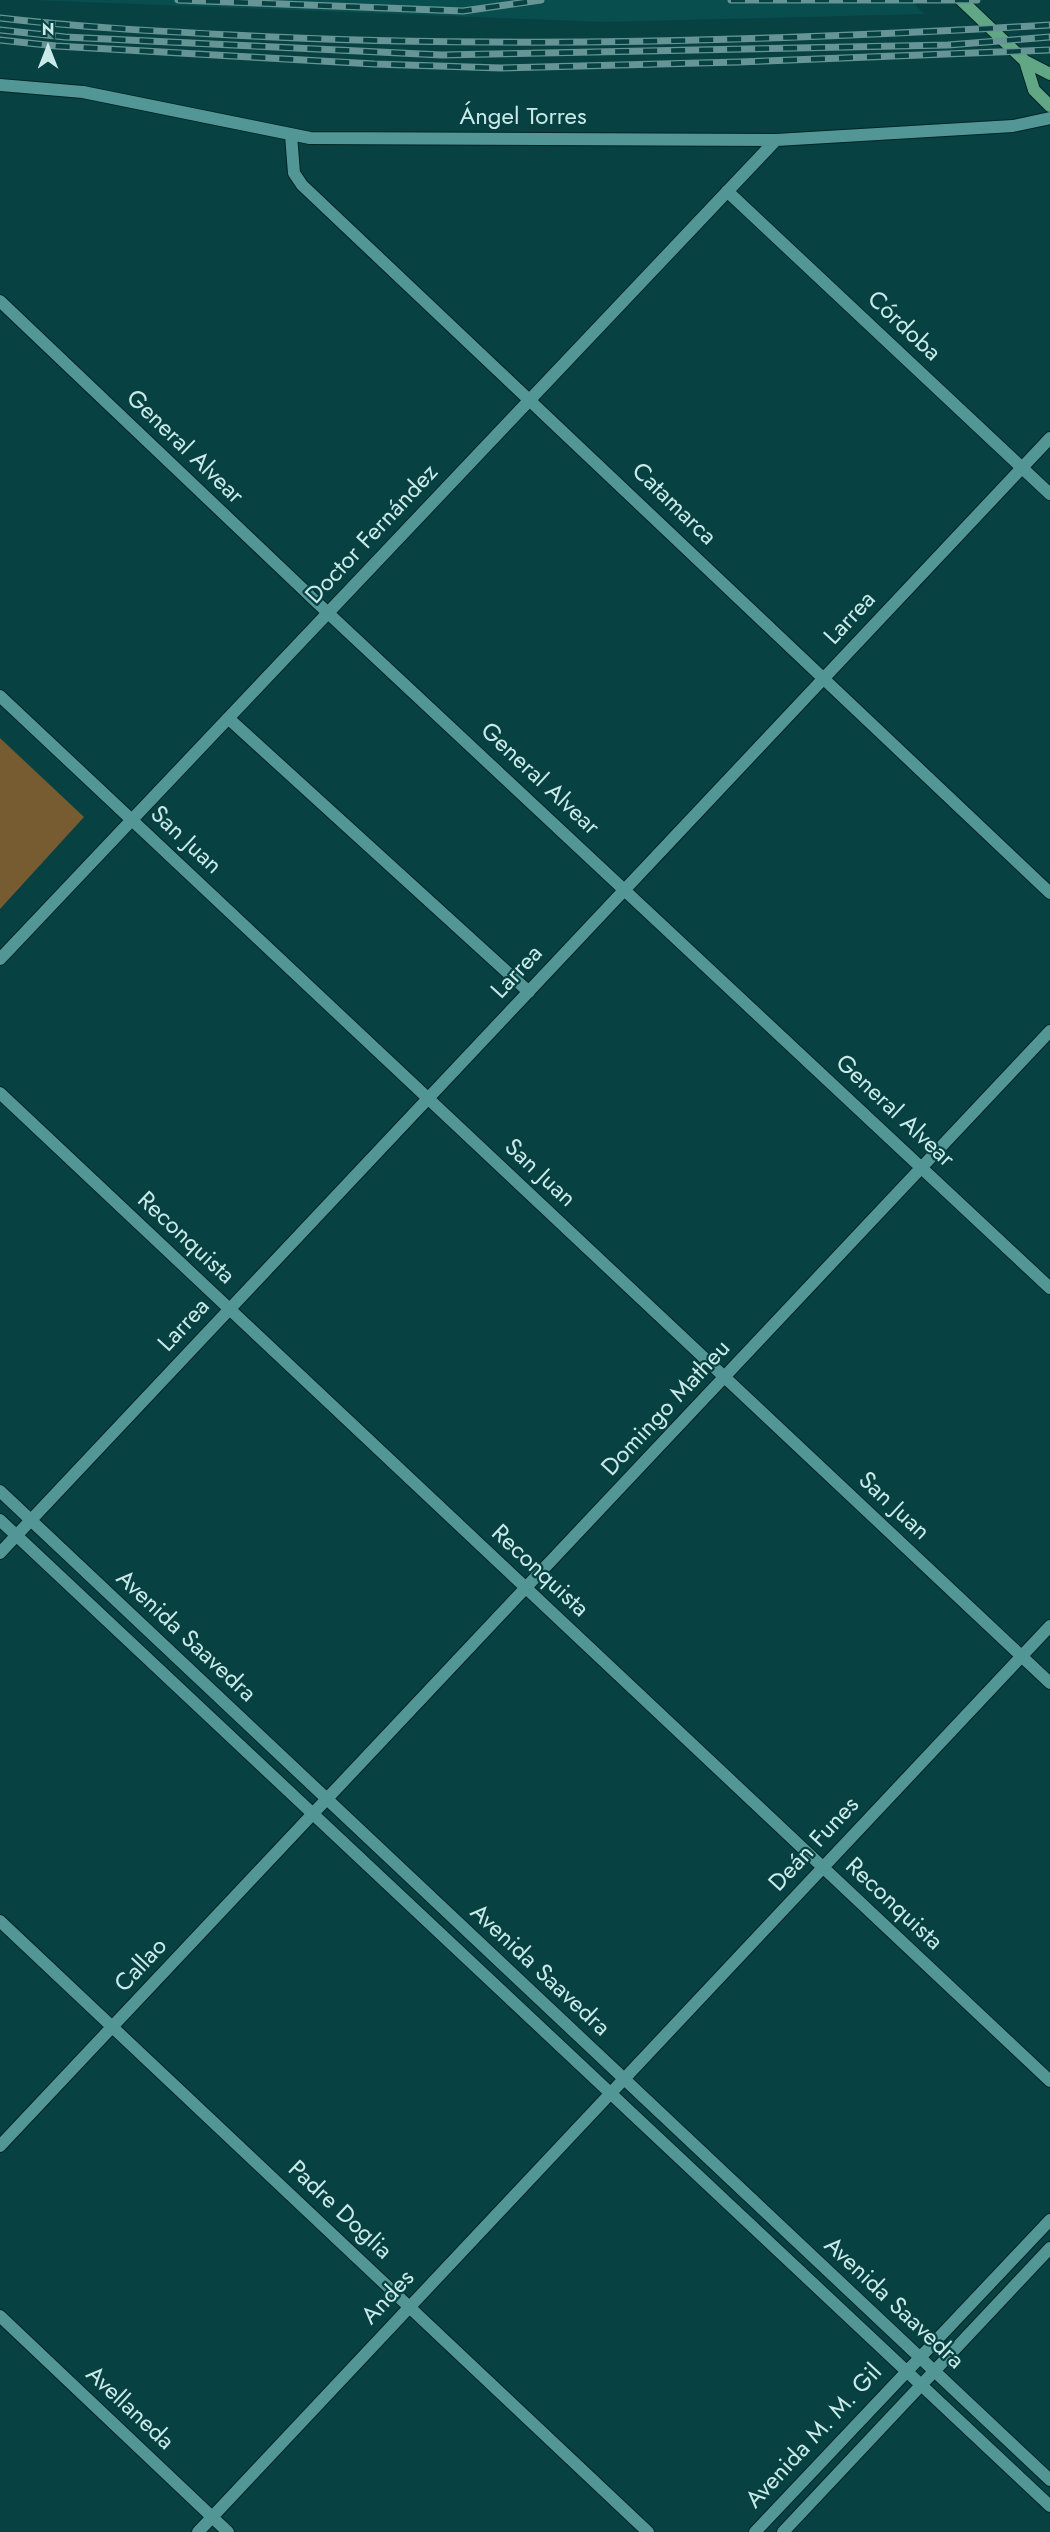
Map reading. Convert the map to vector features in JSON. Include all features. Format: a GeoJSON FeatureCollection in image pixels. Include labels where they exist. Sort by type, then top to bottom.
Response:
{"type":"FeatureCollection","features":[{"type":"Feature","properties":{"kind":"main road"},"geometry":{"type":"LineString","coordinates":[[961,0],[1024,61],[1050,74]]}},
{"type":"Feature","properties":{"kind":"main road"},"geometry":{"type":"LineString","coordinates":[[1024,61],[1034,90],[1050,106]]}},
{"type":"Feature","properties":{"kind":"street","name":"Ángel Torres"},"geometry":{"type":"LineString","coordinates":[[0,85],[83,92],[310,138],[776,140],[1013,126],[1050,118]]}},
{"type":"Feature","properties":{"kind":"street","name":"Catamarca"},"geometry":{"type":"LineString","coordinates":[[291,135],[294,173],[302,184],[1050,893]]}},
{"type":"Feature","properties":{"kind":"street","name":"Doctor Fernández"},"geometry":{"type":"LineString","coordinates":[[0,959],[776,140]]}},
{"type":"Feature","properties":{"kind":"street","name":"Córdoba"},"geometry":{"type":"LineString","coordinates":[[727,191],[1050,494]]}},
{"type":"Feature","properties":{"kind":"street","name":"General Alvear"},"geometry":{"type":"LineString","coordinates":[[0,301],[328,613],[1050,1288]]}},
{"type":"Feature","properties":{"kind":"street","name":"Larrea"},"geometry":{"type":"LineString","coordinates":[[0,1554],[1050,438]]}},
{"type":"Feature","properties":{"kind":"street","name":"San Juan"},"geometry":{"type":"LineString","coordinates":[[0,696],[1050,1683]]}},
{"type":"Feature","properties":{"kind":"street"},"geometry":{"type":"LineString","coordinates":[[228,718],[529,992]]}},
{"type":"Feature","properties":{"kind":"street","name":"Domingo Matheu"},"geometry":{"type":"LineString","coordinates":[[314,1815],[1050,1031]]}},
{"type":"Feature","properties":{"kind":"street","name":"Reconquista"},"geometry":{"type":"LineString","coordinates":[[0,1093],[1050,2081]]}},
{"type":"Feature","properties":{"kind":"street","name":"Avenida Saavedra"},"geometry":{"type":"LineString","coordinates":[[0,1491],[1050,2480]]}},
{"type":"Feature","properties":{"kind":"street","name":"Avenida Saavedra"},"geometry":{"type":"LineString","coordinates":[[0,1520],[1050,2506]]}},
{"type":"Feature","properties":{"kind":"street","name":"Deán Funes"},"geometry":{"type":"LineString","coordinates":[[611,2093],[1050,1626]]}},
{"type":"Feature","properties":{"kind":"street","name":"Callao"},"geometry":{"type":"LineString","coordinates":[[0,2146],[314,1815]]}},
{"type":"Feature","properties":{"kind":"street","name":"Padre Doglia"},"geometry":{"type":"LineString","coordinates":[[0,1921],[648,2532]]}},
{"type":"Feature","properties":{"kind":"street","name":"Andes"},"geometry":{"type":"LineString","coordinates":[[198,2532],[611,2093]]}},
{"type":"Feature","properties":{"kind":"street","name":"Avenida M. M. Gil"},"geometry":{"type":"LineString","coordinates":[[755,2532],[1050,2220]]}},
{"type":"Feature","properties":{"kind":"street","name":"Avenida M. M. Gil"},"geometry":{"type":"LineString","coordinates":[[783,2532],[1050,2248]]}},
{"type":"Feature","properties":{"kind":"street","name":"Avellaneda"},"geometry":{"type":"LineString","coordinates":[[0,2316],[228,2532]]}},
{"type":"Feature","properties":{"kind":"shaded area"},"geometry":{"type":"Polygon","coordinates":[[[30,0],[910,0],[925,14],[604,22],[30,0]]]}},
{"type":"Feature","properties":{"kind":"shaded area"},"geometry":{"type":"Polygon","coordinates":[[[0,738],[84,817],[0,909],[0,738]]]}},
{"type":"Feature","properties":{"kind":"railway"},"geometry":{"type":"LineString","coordinates":[[178,0],[463,11],[541,0]]}},
{"type":"Feature","properties":{"kind":"railway"},"geometry":{"type":"LineString","coordinates":[[731,0],[977,0]]}},
{"type":"Feature","properties":{"kind":"railway"},"geometry":{"type":"LineString","coordinates":[[0,18],[174,32],[437,42],[743,39],[1050,25]]}},
{"type":"Feature","properties":{"kind":"railway"},"geometry":{"type":"LineString","coordinates":[[0,30],[65,37],[442,55],[948,45],[1050,37]]}},
{"type":"Feature","properties":{"kind":"railway"},"geometry":{"type":"LineString","coordinates":[[0,40],[56,46],[374,64],[501,68],[739,62],[1050,50]]}}]}
